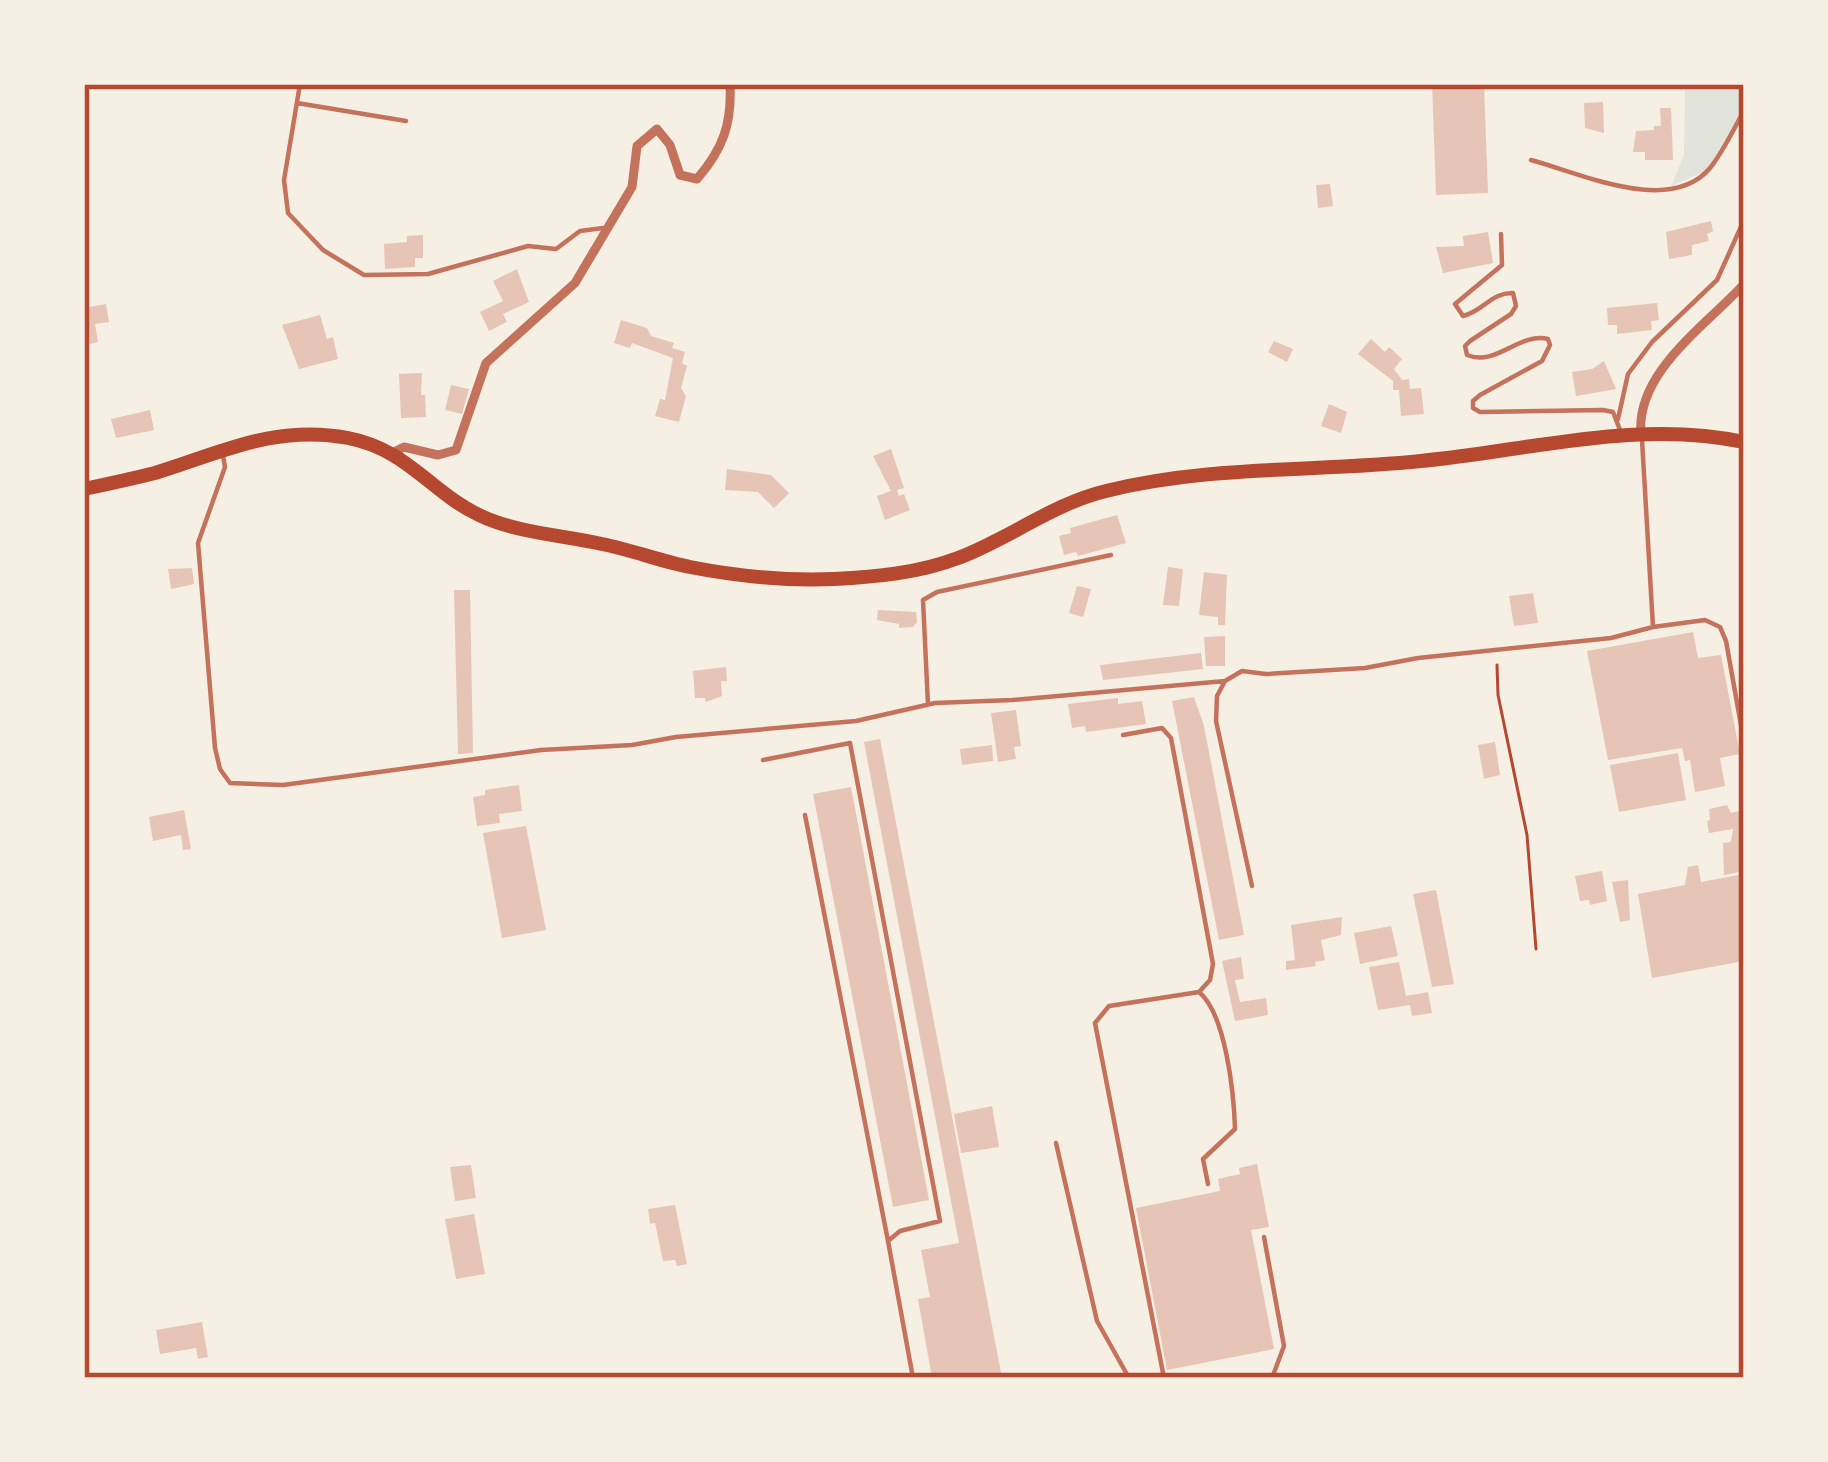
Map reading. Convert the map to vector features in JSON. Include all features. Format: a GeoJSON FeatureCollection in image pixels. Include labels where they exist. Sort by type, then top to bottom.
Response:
{"type":"FeatureCollection","features":[{"type":"Feature","properties":{"kind":"main road"},"geometry":{"type":"LineString","coordinates":[[84,489],[268,437],[349,438],[414,466],[461,505],[501,524],[686,567],[831,579],[886,575],[944,562],[1071,500],[1221,472],[1372,466],[1621,436],[1692,434],[1744,442]]}},
{"type":"Feature","properties":{"kind":"street"},"geometry":{"type":"LineString","coordinates":[[390,454],[404,447],[438,455],[456,450],[492,354],[575,283],[632,187],[638,146],[657,129],[670,145],[680,175],[697,179],[714,159],[732,121],[730,84]]}},
{"type":"Feature","properties":{"kind":"street"},"geometry":{"type":"LineString","coordinates":[[1641,435],[1647,393],[1682,346],[1744,284]]}},
{"type":"Feature","properties":{"kind":"lane"},"geometry":{"type":"LineString","coordinates":[[300,84],[284,180],[288,214],[323,250],[364,275],[428,274],[528,246],[556,249],[580,231],[609,227]]}},
{"type":"Feature","properties":{"kind":"lane"},"geometry":{"type":"LineString","coordinates":[[297,103],[406,121]]}},
{"type":"Feature","properties":{"kind":"lane"},"geometry":{"type":"LineString","coordinates":[[1531,160],[1628,188],[1678,189],[1710,168],[1744,111]]}},
{"type":"Feature","properties":{"kind":"lane"},"geometry":{"type":"LineString","coordinates":[[1621,436],[1618,419],[1628,374],[1652,342],[1717,280],[1744,220]]}},
{"type":"Feature","properties":{"kind":"lane"},"geometry":{"type":"LineString","coordinates":[[1501,234],[1502,265],[1455,304],[1463,316],[1470,315],[1505,292],[1513,293],[1516,306],[1465,346],[1467,355],[1482,359],[1534,337],[1548,339],[1550,345],[1542,361],[1480,395],[1473,408],[1480,412],[1603,410],[1618,419]]}},
{"type":"Feature","properties":{"kind":"lane"},"geometry":{"type":"LineString","coordinates":[[1641,435],[1653,627]]}},
{"type":"Feature","properties":{"kind":"lane"},"geometry":{"type":"LineString","coordinates":[[222,447],[224,467],[198,543],[198,558],[215,748],[220,769],[230,783],[283,784],[542,749],[815,726],[928,705],[1225,681]]}},
{"type":"Feature","properties":{"kind":"lane"},"geometry":{"type":"LineString","coordinates":[[928,705],[923,600],[937,592],[1111,555]]}},
{"type":"Feature","properties":{"kind":"lane"},"geometry":{"type":"LineString","coordinates":[[1252,886],[1216,721],[1216,696],[1225,681],[1242,670],[1266,674],[1364,668],[1612,638],[1705,620],[1720,627],[1726,640],[1744,742]]}},
{"type":"Feature","properties":{"kind":"lane"},"geometry":{"type":"LineString","coordinates":[[1123,735],[1162,728],[1171,738],[1213,964],[1210,980],[1199,992],[1109,1006],[1095,1023],[1164,1378]]}},
{"type":"Feature","properties":{"kind":"lane"},"geometry":{"type":"LineString","coordinates":[[763,760],[850,743],[940,1221],[900,1231],[888,1241]]}},
{"type":"Feature","properties":{"kind":"lane"},"geometry":{"type":"LineString","coordinates":[[805,815],[914,1378]]}},
{"type":"Feature","properties":{"kind":"lane"},"geometry":{"type":"LineString","coordinates":[[1199,992],[1210,1001],[1218,1022],[1235,1130],[1203,1159],[1208,1184]]}},
{"type":"Feature","properties":{"kind":"lane"},"geometry":{"type":"LineString","coordinates":[[1056,1142],[1097,1321],[1130,1378]]}},
{"type":"Feature","properties":{"kind":"lane"},"geometry":{"type":"LineString","coordinates":[[1264,1237],[1285,1346],[1272,1378]]}},
{"type":"Feature","properties":{"kind":"path"},"geometry":{"type":"LineString","coordinates":[[1496,651],[1498,695],[1527,835],[1536,949]]}},
{"type":"Feature","properties":{"kind":"shaded area"},"geometry":{"type":"Polygon","coordinates":[[[1685,84],[1744,84],[1744,114],[1705,171],[1671,186],[1684,155],[1685,84]]]}},
{"type":"Feature","properties":{"kind":"building"},"geometry":{"type":"Polygon","coordinates":[[[1432,84],[1484,84],[1488,193],[1436,195],[1432,84]]]}},
{"type":"Feature","properties":{"kind":"building"},"geometry":{"type":"Polygon","coordinates":[[[1603,102],[1604,133],[1585,128],[1584,103],[1603,102]]]}},
{"type":"Feature","properties":{"kind":"building"},"geometry":{"type":"Polygon","coordinates":[[[1660,108],[1671,108],[1673,160],[1645,160],[1645,152],[1633,152],[1636,131],[1661,126],[1660,108]]]}},
{"type":"Feature","properties":{"kind":"building"},"geometry":{"type":"Polygon","coordinates":[[[1330,184],[1333,206],[1318,208],[1316,185],[1330,184]]]}},
{"type":"Feature","properties":{"kind":"building"},"geometry":{"type":"Polygon","coordinates":[[[1711,221],[1709,241],[1692,245],[1692,255],[1669,259],[1666,232],[1711,221]]]}},
{"type":"Feature","properties":{"kind":"building"},"geometry":{"type":"Polygon","coordinates":[[[1488,232],[1493,263],[1443,273],[1436,247],[1464,246],[1463,236],[1488,232]]]}},
{"type":"Feature","properties":{"kind":"building"},"geometry":{"type":"Polygon","coordinates":[[[423,235],[423,258],[415,258],[415,267],[385,269],[384,244],[423,235]]]}},
{"type":"Feature","properties":{"kind":"building"},"geometry":{"type":"Polygon","coordinates":[[[517,269],[529,302],[503,314],[507,322],[489,331],[480,312],[503,301],[493,281],[517,269]]]}},
{"type":"Feature","properties":{"kind":"building"},"geometry":{"type":"Polygon","coordinates":[[[1657,303],[1659,320],[1651,321],[1652,330],[1617,334],[1617,325],[1608,325],[1607,308],[1657,303]]]}},
{"type":"Feature","properties":{"kind":"building"},"geometry":{"type":"Polygon","coordinates":[[[106,304],[109,322],[95,324],[98,342],[90,344],[89,339],[84,340],[84,308],[106,304]]]}},
{"type":"Feature","properties":{"kind":"building"},"geometry":{"type":"Polygon","coordinates":[[[320,315],[327,339],[333,337],[338,359],[299,369],[282,325],[320,315]]]}},
{"type":"Feature","properties":{"kind":"building"},"geometry":{"type":"Polygon","coordinates":[[[621,320],[647,328],[651,336],[685,352],[681,388],[686,396],[679,422],[655,416],[660,399],[665,400],[673,358],[632,343],[630,348],[614,343],[621,320]]]}},
{"type":"Feature","properties":{"kind":"building"},"geometry":{"type":"Polygon","coordinates":[[[1371,339],[1402,359],[1394,369],[1402,380],[1409,379],[1410,389],[1421,388],[1424,414],[1401,416],[1399,390],[1393,390],[1393,381],[1358,354],[1371,339]]]}},
{"type":"Feature","properties":{"kind":"building"},"geometry":{"type":"Polygon","coordinates":[[[1274,341],[1293,349],[1287,362],[1268,352],[1274,341]]]}},
{"type":"Feature","properties":{"kind":"building"},"geometry":{"type":"Polygon","coordinates":[[[1604,361],[1616,389],[1576,396],[1572,372],[1592,369],[1604,361]]]}},
{"type":"Feature","properties":{"kind":"building"},"geometry":{"type":"Polygon","coordinates":[[[422,373],[426,417],[401,418],[399,374],[422,373]]]}},
{"type":"Feature","properties":{"kind":"building"},"geometry":{"type":"Polygon","coordinates":[[[451,385],[469,389],[462,414],[445,410],[451,385]]]}},
{"type":"Feature","properties":{"kind":"building"},"geometry":{"type":"Polygon","coordinates":[[[1329,404],[1347,412],[1341,433],[1321,426],[1329,404]]]}},
{"type":"Feature","properties":{"kind":"building"},"geometry":{"type":"Polygon","coordinates":[[[150,410],[154,430],[116,438],[111,419],[150,410]]]}},
{"type":"Feature","properties":{"kind":"building"},"geometry":{"type":"Polygon","coordinates":[[[891,449],[904,488],[897,490],[899,496],[904,494],[910,510],[885,520],[877,496],[891,491],[873,456],[891,449]]]}},
{"type":"Feature","properties":{"kind":"building"},"geometry":{"type":"Polygon","coordinates":[[[727,469],[771,475],[789,493],[774,508],[758,492],[725,490],[727,469]]]}},
{"type":"Feature","properties":{"kind":"building"},"geometry":{"type":"Polygon","coordinates":[[[1117,515],[1126,543],[1078,556],[1076,552],[1064,555],[1059,536],[1071,533],[1070,528],[1117,515]]]}},
{"type":"Feature","properties":{"kind":"building"},"geometry":{"type":"Polygon","coordinates":[[[1168,567],[1183,569],[1179,606],[1163,605],[1168,567]]]}},
{"type":"Feature","properties":{"kind":"building"},"geometry":{"type":"Polygon","coordinates":[[[192,568],[194,584],[171,589],[168,569],[192,568]]]}},
{"type":"Feature","properties":{"kind":"building"},"geometry":{"type":"Polygon","coordinates":[[[1204,572],[1227,575],[1225,625],[1218,625],[1218,617],[1199,615],[1204,572]]]}},
{"type":"Feature","properties":{"kind":"building"},"geometry":{"type":"Polygon","coordinates":[[[1077,586],[1091,589],[1083,617],[1069,613],[1077,586]]]}},
{"type":"Feature","properties":{"kind":"building"},"geometry":{"type":"Polygon","coordinates":[[[454,590],[470,590],[473,753],[458,754],[454,590]]]}},
{"type":"Feature","properties":{"kind":"building"},"geometry":{"type":"Polygon","coordinates":[[[1533,593],[1538,623],[1514,626],[1509,596],[1533,593]]]}},
{"type":"Feature","properties":{"kind":"building"},"geometry":{"type":"Polygon","coordinates":[[[878,610],[916,612],[917,622],[899,628],[899,624],[877,620],[878,610]]]}},
{"type":"Feature","properties":{"kind":"building"},"geometry":{"type":"Polygon","coordinates":[[[1693,632],[1698,658],[1721,655],[1740,754],[1720,758],[1725,786],[1695,792],[1690,760],[1685,761],[1682,748],[1608,760],[1587,651],[1693,632]]]}},
{"type":"Feature","properties":{"kind":"building"},"geometry":{"type":"Polygon","coordinates":[[[1225,636],[1225,666],[1206,666],[1204,637],[1225,636]]]}},
{"type":"Feature","properties":{"kind":"building"},"geometry":{"type":"Polygon","coordinates":[[[1201,653],[1203,669],[1103,680],[1100,665],[1201,653]]]}},
{"type":"Feature","properties":{"kind":"building"},"geometry":{"type":"Polygon","coordinates":[[[726,667],[722,696],[706,702],[695,698],[693,671],[726,667]]]}},
{"type":"Feature","properties":{"kind":"building"},"geometry":{"type":"Polygon","coordinates":[[[1194,697],[1204,726],[1244,935],[1219,940],[1172,701],[1194,697]]]}},
{"type":"Feature","properties":{"kind":"building"},"geometry":{"type":"Polygon","coordinates":[[[1118,698],[1118,704],[1142,701],[1146,724],[1086,732],[1085,726],[1072,728],[1068,704],[1118,698]]]}},
{"type":"Feature","properties":{"kind":"building"},"geometry":{"type":"Polygon","coordinates":[[[1016,710],[1021,746],[1014,747],[1016,759],[998,762],[991,713],[1016,710]]]}},
{"type":"Feature","properties":{"kind":"building"},"geometry":{"type":"Polygon","coordinates":[[[880,739],[1002,1378],[932,1378],[918,1299],[930,1297],[921,1250],[959,1243],[864,742],[880,739]]]}},
{"type":"Feature","properties":{"kind":"building"},"geometry":{"type":"Polygon","coordinates":[[[1495,742],[1500,775],[1484,779],[1478,745],[1495,742]]]}},
{"type":"Feature","properties":{"kind":"building"},"geometry":{"type":"Polygon","coordinates":[[[992,745],[993,761],[962,765],[960,749],[992,745]]]}},
{"type":"Feature","properties":{"kind":"building"},"geometry":{"type":"Polygon","coordinates":[[[1678,753],[1686,800],[1619,812],[1610,765],[1678,753]]]}},
{"type":"Feature","properties":{"kind":"building"},"geometry":{"type":"Polygon","coordinates":[[[519,785],[522,811],[499,814],[500,823],[477,826],[473,797],[485,795],[485,790],[519,785]]]}},
{"type":"Feature","properties":{"kind":"building"},"geometry":{"type":"Polygon","coordinates":[[[851,787],[929,1200],[893,1207],[813,794],[851,787]]]}},
{"type":"Feature","properties":{"kind":"building"},"geometry":{"type":"Polygon","coordinates":[[[1727,805],[1731,813],[1744,810],[1744,871],[1724,875],[1723,843],[1731,842],[1733,829],[1709,833],[1707,821],[1709,809],[1727,805]]]}},
{"type":"Feature","properties":{"kind":"building"},"geometry":{"type":"Polygon","coordinates":[[[184,810],[191,849],[183,850],[181,835],[153,841],[149,817],[184,810]]]}},
{"type":"Feature","properties":{"kind":"building"},"geometry":{"type":"Polygon","coordinates":[[[526,826],[546,930],[502,938],[483,833],[526,826]]]}},
{"type":"Feature","properties":{"kind":"building"},"geometry":{"type":"Polygon","coordinates":[[[1698,865],[1701,882],[1744,874],[1744,961],[1652,978],[1638,894],[1685,885],[1688,867],[1698,865]]]}},
{"type":"Feature","properties":{"kind":"building"},"geometry":{"type":"Polygon","coordinates":[[[1602,871],[1607,901],[1590,905],[1589,900],[1580,901],[1575,876],[1602,871]]]}},
{"type":"Feature","properties":{"kind":"building"},"geometry":{"type":"Polygon","coordinates":[[[1628,880],[1630,920],[1620,922],[1612,882],[1628,880]]]}},
{"type":"Feature","properties":{"kind":"building"},"geometry":{"type":"Polygon","coordinates":[[[1436,890],[1454,984],[1432,987],[1413,894],[1436,890]]]}},
{"type":"Feature","properties":{"kind":"building"},"geometry":{"type":"Polygon","coordinates":[[[1342,917],[1341,935],[1321,940],[1325,960],[1286,970],[1286,961],[1295,960],[1291,925],[1342,917]]]}},
{"type":"Feature","properties":{"kind":"building"},"geometry":{"type":"Polygon","coordinates":[[[1391,926],[1398,956],[1360,964],[1354,933],[1391,926]]]}},
{"type":"Feature","properties":{"kind":"building"},"geometry":{"type":"Polygon","coordinates":[[[1241,957],[1244,979],[1235,980],[1240,1002],[1266,998],[1268,1015],[1235,1021],[1222,961],[1241,957]]]}},
{"type":"Feature","properties":{"kind":"building"},"geometry":{"type":"Polygon","coordinates":[[[1399,962],[1406,996],[1428,992],[1432,1013],[1412,1016],[1410,1005],[1378,1010],[1369,967],[1399,962]]]}},
{"type":"Feature","properties":{"kind":"building"},"geometry":{"type":"Polygon","coordinates":[[[992,1106],[999,1147],[961,1153],[954,1114],[992,1106]]]}},
{"type":"Feature","properties":{"kind":"building"},"geometry":{"type":"Polygon","coordinates":[[[1257,1164],[1269,1227],[1251,1230],[1274,1349],[1167,1370],[1136,1208],[1220,1191],[1218,1179],[1257,1164]]]}},
{"type":"Feature","properties":{"kind":"building"},"geometry":{"type":"Polygon","coordinates":[[[471,1165],[476,1198],[455,1201],[450,1167],[471,1165]]]}},
{"type":"Feature","properties":{"kind":"building"},"geometry":{"type":"Polygon","coordinates":[[[675,1205],[687,1264],[677,1266],[675,1260],[663,1261],[648,1209],[675,1205]]]}},
{"type":"Feature","properties":{"kind":"building"},"geometry":{"type":"Polygon","coordinates":[[[474,1214],[485,1274],[456,1279],[445,1219],[474,1214]]]}},
{"type":"Feature","properties":{"kind":"building"},"geometry":{"type":"Polygon","coordinates":[[[202,1322],[208,1357],[198,1359],[196,1348],[160,1354],[156,1330],[202,1322]]]}}]}
